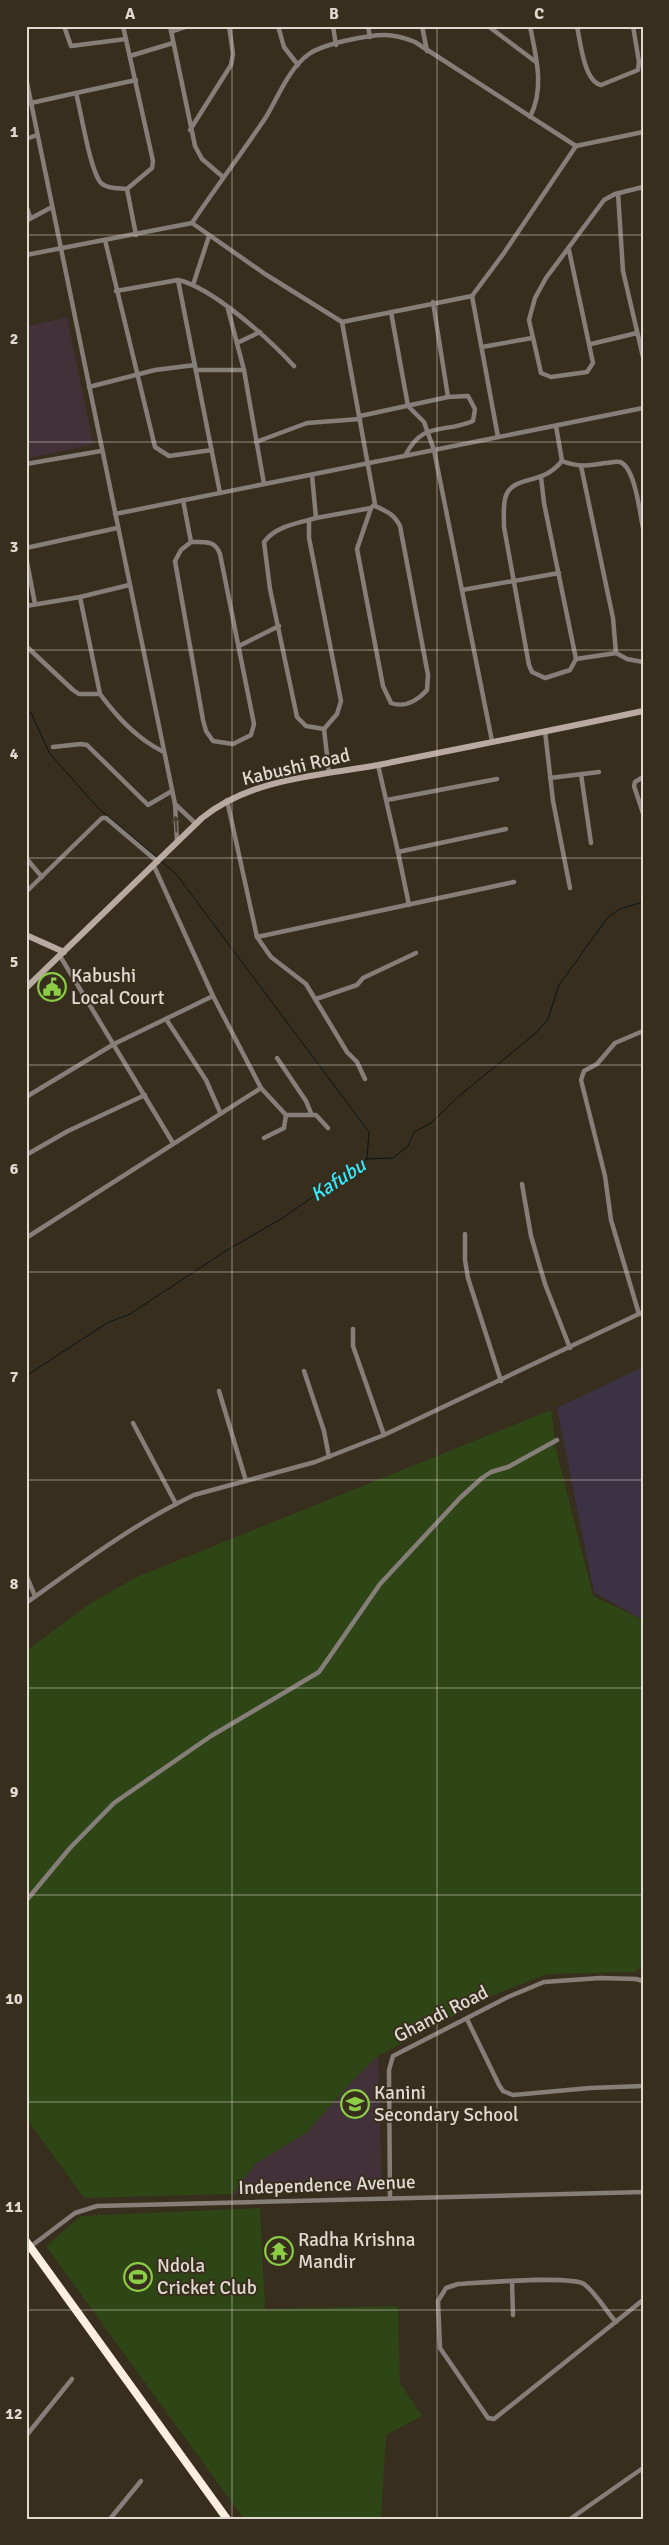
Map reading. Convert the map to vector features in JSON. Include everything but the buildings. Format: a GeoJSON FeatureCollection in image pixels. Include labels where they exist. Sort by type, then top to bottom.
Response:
{"type":"FeatureCollection","features":[{"type":"Feature","properties":{"kind":"highway"},"geometry":{"type":"LineString","coordinates":[[27,2246],[228,2519]]}},
{"type":"Feature","properties":{"kind":"main road","name":"Kabushi Road"},"geometry":{"type":"LineString","coordinates":[[26,988],[196,824],[227,800],[262,787],[643,711]]}},
{"type":"Feature","properties":{"kind":"main road"},"geometry":{"type":"LineString","coordinates":[[26,935],[62,954]]}},
{"type":"Feature","properties":{"kind":"street"},"geometry":{"type":"LineString","coordinates":[[64,26],[71,46],[76,47],[126,39]]}},
{"type":"Feature","properties":{"kind":"street"},"geometry":{"type":"LineString","coordinates":[[76,93],[100,182],[106,186],[127,189],[152,168],[153,161],[123,26]]}},
{"type":"Feature","properties":{"kind":"street"},"geometry":{"type":"LineString","coordinates":[[170,26],[190,130],[195,146],[202,159],[223,177]]}},
{"type":"Feature","properties":{"kind":"street"},"geometry":{"type":"LineString","coordinates":[[172,32],[188,26]]}},
{"type":"Feature","properties":{"kind":"street"},"geometry":{"type":"LineString","coordinates":[[190,130],[231,65],[232,54],[229,26]]}},
{"type":"Feature","properties":{"kind":"street"},"geometry":{"type":"LineString","coordinates":[[278,26],[284,47],[298,65]]}},
{"type":"Feature","properties":{"kind":"street"},"geometry":{"type":"LineString","coordinates":[[333,26],[336,45]]}},
{"type":"Feature","properties":{"kind":"street"},"geometry":{"type":"LineString","coordinates":[[368,26],[370,37]]}},
{"type":"Feature","properties":{"kind":"street"},"geometry":{"type":"LineString","coordinates":[[422,26],[427,51]]}},
{"type":"Feature","properties":{"kind":"street"},"geometry":{"type":"LineString","coordinates":[[488,26],[536,62]]}},
{"type":"Feature","properties":{"kind":"street"},"geometry":{"type":"LineString","coordinates":[[530,26],[539,88],[535,108],[530,117]]}},
{"type":"Feature","properties":{"kind":"street"},"geometry":{"type":"LineString","coordinates":[[577,26],[586,68],[598,85],[635,72],[639,67],[640,55],[633,26]]}},
{"type":"Feature","properties":{"kind":"street"},"geometry":{"type":"LineString","coordinates":[[26,255],[192,223],[265,118],[298,65],[308,55],[319,49],[370,37],[386,35],[403,37],[576,146],[643,132]]}},
{"type":"Feature","properties":{"kind":"street"},"geometry":{"type":"LineString","coordinates":[[130,56],[173,43]]}},
{"type":"Feature","properties":{"kind":"street"},"geometry":{"type":"LineString","coordinates":[[26,78],[162,751],[175,804],[177,843]]}},
{"type":"Feature","properties":{"kind":"street"},"geometry":{"type":"LineString","coordinates":[[31,103],[136,80]]}},
{"type":"Feature","properties":{"kind":"street"},"geometry":{"type":"LineString","coordinates":[[26,139],[37,135]]}},
{"type":"Feature","properties":{"kind":"street"},"geometry":{"type":"LineString","coordinates":[[192,223],[304,300],[342,322],[433,302],[472,296],[519,231],[576,146]]}},
{"type":"Feature","properties":{"kind":"street"},"geometry":{"type":"LineString","coordinates":[[569,250],[593,363],[590,370],[576,375],[545,376],[539,370],[529,320],[535,298],[546,278],[569,250],[604,200],[618,193],[643,187]]}},
{"type":"Feature","properties":{"kind":"street"},"geometry":{"type":"LineString","coordinates":[[127,189],[136,235]]}},
{"type":"Feature","properties":{"kind":"street"},"geometry":{"type":"LineString","coordinates":[[618,193],[623,271],[643,357]]}},
{"type":"Feature","properties":{"kind":"street"},"geometry":{"type":"LineString","coordinates":[[26,205],[28,219],[52,208]]}},
{"type":"Feature","properties":{"kind":"street"},"geometry":{"type":"LineString","coordinates":[[193,285],[209,236]]}},
{"type":"Feature","properties":{"kind":"street"},"geometry":{"type":"LineString","coordinates":[[105,240],[152,441],[158,451],[169,456],[176,457],[212,450]]}},
{"type":"Feature","properties":{"kind":"street"},"geometry":{"type":"LineString","coordinates":[[116,291],[178,280],[193,285],[260,332],[294,366]]}},
{"type":"Feature","properties":{"kind":"street"},"geometry":{"type":"LineString","coordinates":[[178,280],[220,493]]}},
{"type":"Feature","properties":{"kind":"street"},"geometry":{"type":"LineString","coordinates":[[472,296],[498,437]]}},
{"type":"Feature","properties":{"kind":"street"},"geometry":{"type":"LineString","coordinates":[[433,302],[448,397]]}},
{"type":"Feature","properties":{"kind":"street"},"geometry":{"type":"LineString","coordinates":[[228,309],[244,370],[264,484]]}},
{"type":"Feature","properties":{"kind":"street"},"geometry":{"type":"LineString","coordinates":[[391,312],[408,406],[424,422],[434,450],[492,741]]}},
{"type":"Feature","properties":{"kind":"street"},"geometry":{"type":"LineString","coordinates":[[324,729],[306,726],[296,718],[279,626],[270,589],[264,542],[274,532],[316,518],[373,507],[390,513],[396,518],[400,526],[428,675],[427,690],[419,698],[404,704],[391,703],[383,686],[357,549],[373,507],[369,463],[342,322]]}},
{"type":"Feature","properties":{"kind":"street"},"geometry":{"type":"LineString","coordinates":[[590,344],[643,329]]}},
{"type":"Feature","properties":{"kind":"street"},"geometry":{"type":"LineString","coordinates":[[237,343],[260,332]]}},
{"type":"Feature","properties":{"kind":"street"},"geometry":{"type":"LineString","coordinates":[[482,347],[532,338]]}},
{"type":"Feature","properties":{"kind":"street"},"geometry":{"type":"LineString","coordinates":[[89,387],[155,370],[196,368],[244,370]]}},
{"type":"Feature","properties":{"kind":"street"},"geometry":{"type":"LineString","coordinates":[[256,442],[307,423],[360,417],[448,397],[468,396],[475,409],[473,421],[428,432],[412,441],[405,456]]}},
{"type":"Feature","properties":{"kind":"street"},"geometry":{"type":"LineString","coordinates":[[114,514],[643,408]]}},
{"type":"Feature","properties":{"kind":"street"},"geometry":{"type":"LineString","coordinates":[[556,426],[562,461]]}},
{"type":"Feature","properties":{"kind":"street"},"geometry":{"type":"LineString","coordinates":[[26,464],[101,451]]}},
{"type":"Feature","properties":{"kind":"street"},"geometry":{"type":"LineString","coordinates":[[562,461],[580,466],[613,462],[626,465],[631,475],[643,528]]}},
{"type":"Feature","properties":{"kind":"street"},"geometry":{"type":"LineString","coordinates":[[542,477],[544,503],[576,658],[570,670],[545,678],[532,672],[504,527],[505,498],[511,487],[542,477],[562,461]]}},
{"type":"Feature","properties":{"kind":"street"},"geometry":{"type":"LineString","coordinates":[[580,466],[613,618],[616,653]]}},
{"type":"Feature","properties":{"kind":"street"},"geometry":{"type":"LineString","coordinates":[[312,475],[316,518]]}},
{"type":"Feature","properties":{"kind":"street"},"geometry":{"type":"LineString","coordinates":[[183,500],[191,542]]}},
{"type":"Feature","properties":{"kind":"street"},"geometry":{"type":"LineString","coordinates":[[309,520],[309,538],[341,701],[337,714],[324,729],[329,774]]}},
{"type":"Feature","properties":{"kind":"street"},"geometry":{"type":"LineString","coordinates":[[26,548],[117,528]]}},
{"type":"Feature","properties":{"kind":"street"},"geometry":{"type":"LineString","coordinates":[[191,542],[211,543],[218,549],[252,710],[254,730],[251,735],[239,742],[219,743],[208,736],[204,726],[176,581],[175,561],[181,550],[191,542]]}},
{"type":"Feature","properties":{"kind":"street"},"geometry":{"type":"LineString","coordinates":[[26,557],[35,604]]}},
{"type":"Feature","properties":{"kind":"street"},"geometry":{"type":"LineString","coordinates":[[462,590],[559,573]]}},
{"type":"Feature","properties":{"kind":"street"},"geometry":{"type":"LineString","coordinates":[[26,606],[80,597],[129,585]]}},
{"type":"Feature","properties":{"kind":"street"},"geometry":{"type":"LineString","coordinates":[[80,597],[100,694],[114,713],[136,733],[162,751]]}},
{"type":"Feature","properties":{"kind":"street"},"geometry":{"type":"LineString","coordinates":[[239,646],[279,626]]}},
{"type":"Feature","properties":{"kind":"street"},"geometry":{"type":"LineString","coordinates":[[26,646],[79,694],[100,694]]}},
{"type":"Feature","properties":{"kind":"street"},"geometry":{"type":"LineString","coordinates":[[576,658],[616,653],[627,659],[643,662]]}},
{"type":"Feature","properties":{"kind":"street"},"geometry":{"type":"LineString","coordinates":[[545,731],[550,778],[570,888]]}},
{"type":"Feature","properties":{"kind":"street"},"geometry":{"type":"LineString","coordinates":[[53,747],[81,744],[87,746],[148,805],[172,792]]}},
{"type":"Feature","properties":{"kind":"street"},"geometry":{"type":"LineString","coordinates":[[378,765],[409,905]]}},
{"type":"Feature","properties":{"kind":"street"},"geometry":{"type":"LineString","coordinates":[[550,778],[599,772]]}},
{"type":"Feature","properties":{"kind":"street"},"geometry":{"type":"LineString","coordinates":[[581,774],[591,842]]}},
{"type":"Feature","properties":{"kind":"street"},"geometry":{"type":"LineString","coordinates":[[643,777],[637,780],[634,786],[643,814]]}},
{"type":"Feature","properties":{"kind":"street"},"geometry":{"type":"LineString","coordinates":[[387,800],[496,779]]}},
{"type":"Feature","properties":{"kind":"street"},"geometry":{"type":"LineString","coordinates":[[227,800],[257,937],[271,957],[306,984],[347,1052],[357,1062],[365,1079]]}},
{"type":"Feature","properties":{"kind":"street"},"geometry":{"type":"LineString","coordinates":[[175,804],[196,824]]}},
{"type":"Feature","properties":{"kind":"street"},"geometry":{"type":"LineString","coordinates":[[26,892],[102,818],[106,818],[157,863],[212,996],[261,1088],[286,1115],[294,1116],[310,1113],[320,1117],[328,1128]]}},
{"type":"Feature","properties":{"kind":"street"},"geometry":{"type":"LineString","coordinates":[[398,852],[506,829]]}},
{"type":"Feature","properties":{"kind":"street"},"geometry":{"type":"LineString","coordinates":[[26,858],[42,877]]}},
{"type":"Feature","properties":{"kind":"street"},"geometry":{"type":"LineString","coordinates":[[257,937],[514,882]]}},
{"type":"Feature","properties":{"kind":"street"},"geometry":{"type":"LineString","coordinates":[[316,999],[357,985],[363,978],[416,953]]}},
{"type":"Feature","properties":{"kind":"street"},"geometry":{"type":"LineString","coordinates":[[62,954],[173,1143]]}},
{"type":"Feature","properties":{"kind":"street"},"geometry":{"type":"LineString","coordinates":[[26,1097],[114,1044],[212,996]]}},
{"type":"Feature","properties":{"kind":"street"},"geometry":{"type":"LineString","coordinates":[[166,1019],[206,1080],[220,1112]]}},
{"type":"Feature","properties":{"kind":"street"},"geometry":{"type":"LineString","coordinates":[[26,1602],[104,1546],[194,1495],[329,1457],[384,1435],[641,1313],[612,1226],[605,1176],[581,1080],[584,1071],[597,1064],[616,1043],[625,1037],[643,1031]]}},
{"type":"Feature","properties":{"kind":"street"},"geometry":{"type":"LineString","coordinates":[[277,1058],[306,1101],[310,1113]]}},
{"type":"Feature","properties":{"kind":"street"},"geometry":{"type":"LineString","coordinates":[[26,1238],[220,1112],[261,1088]]}},
{"type":"Feature","properties":{"kind":"street"},"geometry":{"type":"LineString","coordinates":[[26,1155],[68,1131],[145,1095]]}},
{"type":"Feature","properties":{"kind":"street"},"geometry":{"type":"LineString","coordinates":[[264,1138],[284,1128],[286,1115]]}},
{"type":"Feature","properties":{"kind":"street"},"geometry":{"type":"LineString","coordinates":[[522,1184],[531,1236],[544,1284],[570,1348]]}},
{"type":"Feature","properties":{"kind":"street"},"geometry":{"type":"LineString","coordinates":[[465,1234],[465,1260],[468,1278],[501,1381]]}},
{"type":"Feature","properties":{"kind":"street"},"geometry":{"type":"LineString","coordinates":[[353,1329],[353,1346],[384,1435]]}},
{"type":"Feature","properties":{"kind":"street"},"geometry":{"type":"LineString","coordinates":[[304,1371],[324,1431],[329,1457]]}},
{"type":"Feature","properties":{"kind":"street"},"geometry":{"type":"LineString","coordinates":[[219,1390],[246,1481]]}},
{"type":"Feature","properties":{"kind":"street"},"geometry":{"type":"LineString","coordinates":[[134,1423],[176,1504]]}},
{"type":"Feature","properties":{"kind":"street"},"geometry":{"type":"LineString","coordinates":[[26,1901],[70,1848],[114,1803],[211,1736],[319,1672],[380,1584],[460,1498],[482,1478],[491,1472],[508,1467],[557,1440]]}},
{"type":"Feature","properties":{"kind":"street"},"geometry":{"type":"LineString","coordinates":[[26,1575],[35,1596]]}},
{"type":"Feature","properties":{"kind":"street","name":"Ghandi Road"},"geometry":{"type":"LineString","coordinates":[[390,2198],[390,2060],[401,2050],[467,2019],[508,1997],[544,1982],[600,1978],[636,1979],[643,1981]]}},
{"type":"Feature","properties":{"kind":"street"},"geometry":{"type":"LineString","coordinates":[[467,2019],[499,2085],[506,2093],[513,2095],[643,2086]]}},
{"type":"Feature","properties":{"kind":"street","name":"Independence Avenue"},"geometry":{"type":"LineString","coordinates":[[27,2246],[75,2213],[87,2208],[643,2192]]}},
{"type":"Feature","properties":{"kind":"street"},"geometry":{"type":"LineString","coordinates":[[616,2322],[580,2282],[554,2280],[454,2284],[444,2290],[438,2301],[438,2339],[441,2352],[490,2419],[494,2419],[616,2322],[643,2300]]}},
{"type":"Feature","properties":{"kind":"street"},"geometry":{"type":"LineString","coordinates":[[512,2282],[513,2315]]}},
{"type":"Feature","properties":{"kind":"street"},"geometry":{"type":"LineString","coordinates":[[26,2436],[72,2379]]}},
{"type":"Feature","properties":{"kind":"street"},"geometry":{"type":"LineString","coordinates":[[570,2519],[643,2468]]}},
{"type":"Feature","properties":{"kind":"street"},"geometry":{"type":"LineString","coordinates":[[110,2519],[141,2481]]}},
{"type":"Feature","properties":{"kind":"shaded area"},"geometry":{"type":"Polygon","coordinates":[[[67,317],[93,444],[26,459],[26,327],[67,317]]]}},
{"type":"Feature","properties":{"kind":"shaded area"},"geometry":{"type":"Polygon","coordinates":[[[643,1367],[643,1620],[594,1592],[557,1408],[643,1367]]]}},
{"type":"Feature","properties":{"kind":"shaded area","name":"Kanini Secondary School"},"geometry":{"type":"Polygon","coordinates":[[[378,2056],[382,2190],[233,2194],[255,2164],[306,2133],[357,2076],[378,2056]]]}},
{"type":"Feature","properties":{"kind":"green space"},"geometry":{"type":"Polygon","coordinates":[[[551,1410],[556,1449],[593,1596],[643,1620],[643,1965],[635,1972],[547,1974],[493,1995],[378,2056],[357,2076],[306,2133],[255,2164],[233,2194],[84,2198],[26,2118],[26,1651],[91,1603],[137,1577],[551,1410]]]}},
{"type":"Feature","properties":{"kind":"green space"},"geometry":{"type":"Polygon","coordinates":[[[260,2208],[265,2309],[398,2306],[400,2383],[422,2416],[386,2435],[381,2519],[244,2519],[46,2246],[81,2216],[260,2208]]]}},
{"type":"Feature","properties":{"kind":"waterway"},"geometry":{"type":"LineString","coordinates":[[26,709],[31,713],[50,754],[99,809],[158,858]]}},
{"type":"Feature","properties":{"kind":"waterway"},"geometry":{"type":"LineString","coordinates":[[161,861],[177,875],[369,1132],[367,1159]]}},
{"type":"Feature","properties":{"kind":"waterway","name":"Kafubu"},"geometry":{"type":"LineString","coordinates":[[26,1376],[107,1323],[130,1314],[224,1252],[284,1217],[367,1159],[393,1158],[408,1146],[414,1132],[431,1123],[459,1096],[537,1032],[548,1019],[559,985],[608,917],[620,909],[643,902]]}},
{"type":"Feature","properties":{"kind":"place","name":"Kabushi Local Court"},"geometry":{"type":"Point","coordinates":[52,987]}},
{"type":"Feature","properties":{"kind":"place","name":"Kanini Secondary School"},"geometry":{"type":"Point","coordinates":[355,2104]}},
{"type":"Feature","properties":{"kind":"place","name":"Radha Krishna Mandir"},"geometry":{"type":"Point","coordinates":[279,2251]}},
{"type":"Feature","properties":{"kind":"place","name":"Ndola Cricket Club"},"geometry":{"type":"Point","coordinates":[138,2277]}}]}
